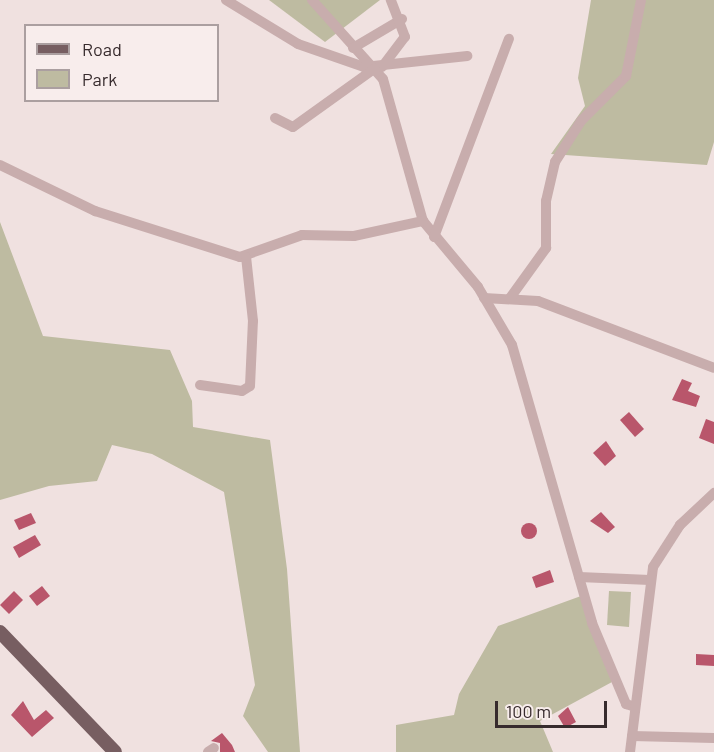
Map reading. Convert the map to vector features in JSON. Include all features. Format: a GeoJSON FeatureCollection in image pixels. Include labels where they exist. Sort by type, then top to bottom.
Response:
{"type":"FeatureCollection","features":[{"type":"Feature","properties":{"kind":"main road"},"geometry":{"type":"LineString","coordinates":[[0,633],[115,752]]}},
{"type":"Feature","properties":{"kind":"street"},"geometry":{"type":"LineString","coordinates":[[226,0],[298,44],[378,68],[467,56]]}},
{"type":"Feature","properties":{"kind":"street"},"geometry":{"type":"LineString","coordinates":[[312,0],[353,48],[378,68],[387,88],[423,221],[484,298],[521,368],[600,647],[626,704],[634,707]]}},
{"type":"Feature","properties":{"kind":"street"},"geometry":{"type":"LineString","coordinates":[[275,118],[293,127],[378,68],[405,37],[402,19],[391,0]]}},
{"type":"Feature","properties":{"kind":"street"},"geometry":{"type":"LineString","coordinates":[[510,298],[546,248],[546,201],[555,162],[581,121],[626,76],[641,0]]}},
{"type":"Feature","properties":{"kind":"street"},"geometry":{"type":"LineString","coordinates":[[353,48],[402,19]]}},
{"type":"Feature","properties":{"kind":"street"},"geometry":{"type":"LineString","coordinates":[[434,237],[509,39]]}},
{"type":"Feature","properties":{"kind":"street"},"geometry":{"type":"LineString","coordinates":[[0,165],[95,211],[246,257],[302,235],[354,236],[423,221]]}},
{"type":"Feature","properties":{"kind":"street"},"geometry":{"type":"LineString","coordinates":[[200,385],[242,391],[250,386],[253,321],[246,257]]}},
{"type":"Feature","properties":{"kind":"street"},"geometry":{"type":"LineString","coordinates":[[484,298],[510,298],[564,309],[714,368]]}},
{"type":"Feature","properties":{"kind":"street"},"geometry":{"type":"LineString","coordinates":[[630,752],[650,580],[664,547],[711,494],[714,485]]}},
{"type":"Feature","properties":{"kind":"street"},"geometry":{"type":"LineString","coordinates":[[579,577],[650,580]]}},
{"type":"Feature","properties":{"kind":"street"},"geometry":{"type":"LineString","coordinates":[[632,736],[714,738]]}},
{"type":"Feature","properties":{"kind":"green space"},"geometry":{"type":"Polygon","coordinates":[[[269,0],[380,0],[325,42],[269,0]]]}},
{"type":"Feature","properties":{"kind":"green space"},"geometry":{"type":"Polygon","coordinates":[[[591,0],[714,0],[714,142],[707,165],[551,154],[585,106],[578,78],[591,0]]]}},
{"type":"Feature","properties":{"kind":"green space"},"geometry":{"type":"Polygon","coordinates":[[[0,222],[43,336],[170,350],[192,401],[193,427],[270,440],[287,569],[300,752],[268,752],[243,716],[255,685],[224,492],[152,454],[112,445],[97,481],[49,486],[0,500],[0,222]]]}},
{"type":"Feature","properties":{"kind":"green space"},"geometry":{"type":"Polygon","coordinates":[[[609,591],[631,592],[629,627],[607,625],[609,591]]]}},
{"type":"Feature","properties":{"kind":"green space"},"geometry":{"type":"Polygon","coordinates":[[[581,596],[612,682],[540,721],[553,752],[396,752],[396,725],[454,715],[459,694],[498,626],[581,596]]]}},
{"type":"Feature","properties":{"kind":"building"},"geometry":{"type":"Polygon","coordinates":[[[682,379],[692,383],[688,391],[700,396],[696,407],[672,400],[682,379]]]}},
{"type":"Feature","properties":{"kind":"building"},"geometry":{"type":"Polygon","coordinates":[[[629,412],[644,429],[635,437],[620,420],[629,412]]]}},
{"type":"Feature","properties":{"kind":"building"},"geometry":{"type":"Polygon","coordinates":[[[706,419],[714,422],[714,444],[699,438],[706,419]]]}},
{"type":"Feature","properties":{"kind":"building"},"geometry":{"type":"Polygon","coordinates":[[[606,441],[616,456],[605,466],[593,453],[606,441]]]}},
{"type":"Feature","properties":{"kind":"building"},"geometry":{"type":"Polygon","coordinates":[[[601,512],[615,527],[608,533],[590,521],[601,512]]]}},
{"type":"Feature","properties":{"kind":"building"},"geometry":{"type":"Polygon","coordinates":[[[31,513],[36,523],[19,530],[14,520],[31,513]]]}},
{"type":"Feature","properties":{"kind":"building"},"geometry":{"type":"Polygon","coordinates":[[[529,523],[535,525],[537,531],[535,537],[529,539],[523,537],[521,531],[523,525],[529,523]]]}},
{"type":"Feature","properties":{"kind":"building"},"geometry":{"type":"Polygon","coordinates":[[[35,535],[41,545],[19,558],[13,547],[35,535]]]}},
{"type":"Feature","properties":{"kind":"building"},"geometry":{"type":"Polygon","coordinates":[[[550,570],[554,582],[536,588],[532,577],[550,570]]]}},
{"type":"Feature","properties":{"kind":"building"},"geometry":{"type":"Polygon","coordinates":[[[42,586],[50,596],[37,606],[29,596],[42,586]]]}},
{"type":"Feature","properties":{"kind":"building"},"geometry":{"type":"Polygon","coordinates":[[[14,591],[23,600],[9,614],[0,605],[14,591]]]}},
{"type":"Feature","properties":{"kind":"building"},"geometry":{"type":"Polygon","coordinates":[[[696,654],[714,655],[714,666],[696,665],[696,654]]]}},
{"type":"Feature","properties":{"kind":"building"},"geometry":{"type":"Polygon","coordinates":[[[23,701],[34,720],[46,710],[54,718],[32,737],[11,715],[23,701]]]}},
{"type":"Feature","properties":{"kind":"building"},"geometry":{"type":"Polygon","coordinates":[[[568,707],[576,722],[565,728],[558,716],[568,707]]]}},
{"type":"Feature","properties":{"kind":"building"},"geometry":{"type":"Polygon","coordinates":[[[222,733],[235,752],[220,752],[220,743],[211,741],[222,733]]]}}]}
